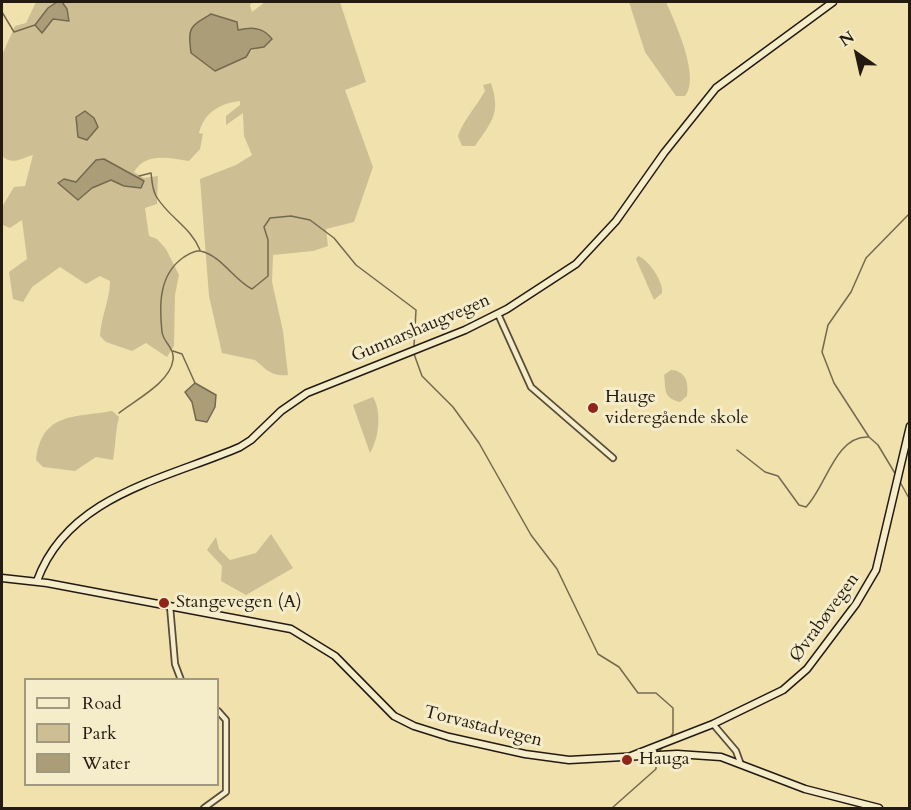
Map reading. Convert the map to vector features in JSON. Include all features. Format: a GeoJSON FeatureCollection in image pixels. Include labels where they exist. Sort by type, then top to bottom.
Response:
{"type":"FeatureCollection","features":[{"type":"Feature","properties":{"kind":"main road","name":"Gunnarshaugvegen"},"geometry":{"type":"LineString","coordinates":[[37,581],[51,550],[60,540],[85,518],[120,494],[158,477],[240,447],[251,440],[281,411],[324,385],[465,330],[498,314],[557,279],[591,250],[716,88],[833,2]]}},
{"type":"Feature","properties":{"kind":"main road","name":"Øvrabøvegen"},"geometry":{"type":"LineString","coordinates":[[629,757],[646,748],[712,724],[796,681],[866,588],[879,562],[909,426]]}},
{"type":"Feature","properties":{"kind":"main road","name":"Torvastadvegen"},"geometry":{"type":"LineString","coordinates":[[2,578],[37,581],[278,626],[297,632],[346,665],[389,712],[424,729],[483,745],[555,759],[583,760],[699,754],[740,762],[805,789],[879,808]]}},
{"type":"Feature","properties":{"kind":"street"},"geometry":{"type":"LineString","coordinates":[[498,314],[531,387],[613,458]]}},
{"type":"Feature","properties":{"kind":"street"},"geometry":{"type":"LineString","coordinates":[[171,606],[175,664],[181,678]]}},
{"type":"Feature","properties":{"kind":"street"},"geometry":{"type":"LineString","coordinates":[[204,808],[226,792],[226,720],[219,712]]}},
{"type":"Feature","properties":{"kind":"street"},"geometry":{"type":"LineString","coordinates":[[712,724],[736,751],[740,762]]}},
{"type":"Feature","properties":{"kind":"green space"},"geometry":{"type":"Polygon","coordinates":[[[36,2],[57,2],[48,8],[53,19],[69,21],[67,9],[62,2],[252,2],[250,5],[252,12],[265,2],[340,2],[366,82],[345,90],[373,167],[354,222],[326,229],[328,246],[313,251],[273,255],[272,282],[283,331],[288,375],[273,374],[255,360],[222,353],[209,296],[200,179],[236,165],[252,155],[244,136],[243,113],[226,125],[226,116],[240,105],[240,101],[226,104],[209,115],[199,133],[203,134],[200,149],[189,161],[151,159],[145,161],[134,172],[144,178],[158,176],[157,204],[145,208],[149,236],[157,239],[166,249],[179,275],[175,295],[174,346],[167,357],[146,343],[132,351],[106,342],[100,336],[110,281],[100,276],[86,284],[60,267],[32,287],[23,302],[13,299],[9,272],[27,259],[22,220],[10,228],[3,225],[2,207],[14,187],[25,186],[33,155],[13,161],[2,156],[2,55],[15,26],[26,23],[36,2]],[[238,30],[215,71],[246,57],[268,33],[238,30]],[[104,159],[76,182],[64,179],[58,182],[78,200],[92,188],[111,180],[124,186],[144,181],[104,159]]]}},
{"type":"Feature","properties":{"kind":"green space"},"geometry":{"type":"Polygon","coordinates":[[[629,2],[666,2],[685,50],[688,64],[689,88],[685,96],[676,96],[645,52],[629,2]]]}},
{"type":"Feature","properties":{"kind":"green space"},"geometry":{"type":"Polygon","coordinates":[[[491,83],[495,102],[493,117],[475,146],[462,146],[458,136],[485,91],[483,85],[491,83]]]}},
{"type":"Feature","properties":{"kind":"green space"},"geometry":{"type":"Polygon","coordinates":[[[638,256],[651,266],[662,288],[662,293],[654,300],[636,259],[638,256]]]}},
{"type":"Feature","properties":{"kind":"green space"},"geometry":{"type":"Polygon","coordinates":[[[671,370],[683,375],[687,382],[687,396],[680,402],[666,393],[664,375],[671,370]]]}},
{"type":"Feature","properties":{"kind":"green space"},"geometry":{"type":"Polygon","coordinates":[[[373,397],[378,410],[378,425],[376,440],[370,453],[353,405],[373,397]]]}},
{"type":"Feature","properties":{"kind":"green space"},"geometry":{"type":"Polygon","coordinates":[[[112,411],[119,417],[113,460],[96,457],[75,471],[43,467],[36,460],[39,444],[52,425],[72,417],[112,411]]]}},
{"type":"Feature","properties":{"kind":"green space"},"geometry":{"type":"Polygon","coordinates":[[[271,534],[293,568],[246,595],[221,581],[222,566],[207,550],[216,537],[219,549],[230,560],[256,553],[271,534]]]}},
{"type":"Feature","properties":{"kind":"water"},"geometry":{"type":"Polygon","coordinates":[[[57,2],[62,2],[67,9],[69,21],[53,19],[42,33],[35,25],[48,8],[57,2]]]}},
{"type":"Feature","properties":{"kind":"water"},"geometry":{"type":"Polygon","coordinates":[[[211,14],[237,22],[238,30],[257,29],[265,32],[272,39],[264,47],[251,49],[246,57],[215,71],[191,53],[190,44],[190,33],[194,25],[211,14]]]}},
{"type":"Feature","properties":{"kind":"water"},"geometry":{"type":"Polygon","coordinates":[[[85,111],[94,118],[98,127],[87,140],[78,137],[76,117],[85,111]]]}},
{"type":"Feature","properties":{"kind":"water"},"geometry":{"type":"Polygon","coordinates":[[[104,159],[144,181],[141,188],[124,186],[111,180],[92,188],[78,200],[58,183],[64,179],[76,182],[96,160],[104,159]]]}},
{"type":"Feature","properties":{"kind":"water"},"geometry":{"type":"Polygon","coordinates":[[[195,383],[216,395],[215,407],[207,422],[196,420],[192,402],[185,392],[195,383]]]}},
{"type":"Feature","properties":{"kind":"waterway"},"geometry":{"type":"LineString","coordinates":[[2,12],[14,32],[35,25]]}},
{"type":"Feature","properties":{"kind":"waterway"},"geometry":{"type":"LineString","coordinates":[[139,176],[151,173],[156,196],[191,235],[200,250]]}},
{"type":"Feature","properties":{"kind":"waterway"},"geometry":{"type":"LineString","coordinates":[[896,475],[878,445],[869,437],[834,383],[822,352],[828,325],[851,292],[866,258],[910,213]]}},
{"type":"Feature","properties":{"kind":"waterway"},"geometry":{"type":"LineString","coordinates":[[119,413],[159,383],[170,368],[173,356],[162,332],[161,300],[165,281],[176,264],[194,252],[208,253],[252,289],[268,276],[268,240],[264,227],[270,218],[291,216],[310,220],[334,238],[356,265],[416,310],[414,346]]}},
{"type":"Feature","properties":{"kind":"waterway"},"geometry":{"type":"LineString","coordinates":[[173,351],[182,354],[195,383]]}},
{"type":"Feature","properties":{"kind":"waterway"},"geometry":{"type":"LineString","coordinates":[[414,354],[422,376],[453,407],[479,443],[531,535],[557,569],[598,654],[619,667],[638,693],[656,693],[673,708],[673,733],[669,739]]}},
{"type":"Feature","properties":{"kind":"waterway"},"geometry":{"type":"LineString","coordinates":[[737,450],[765,472],[778,476],[799,505],[806,507],[839,453],[857,439],[868,437]]}},
{"type":"Feature","properties":{"kind":"waterway"},"geometry":{"type":"LineString","coordinates":[[900,482],[910,500]]}},
{"type":"Feature","properties":{"kind":"waterway"},"geometry":{"type":"LineString","coordinates":[[658,753],[664,745]]}},
{"type":"Feature","properties":{"kind":"waterway"},"geometry":{"type":"LineString","coordinates":[[612,808],[656,769],[656,757]]}},
{"type":"Feature","properties":{"kind":"place","name":"Hauge videregående skole"},"geometry":{"type":"Point","coordinates":[593,408]}},
{"type":"Feature","properties":{"kind":"place","name":"Stangevegen (A)"},"geometry":{"type":"Point","coordinates":[164,603]}},
{"type":"Feature","properties":{"kind":"place","name":"Hauga"},"geometry":{"type":"Point","coordinates":[627,760]}}]}
